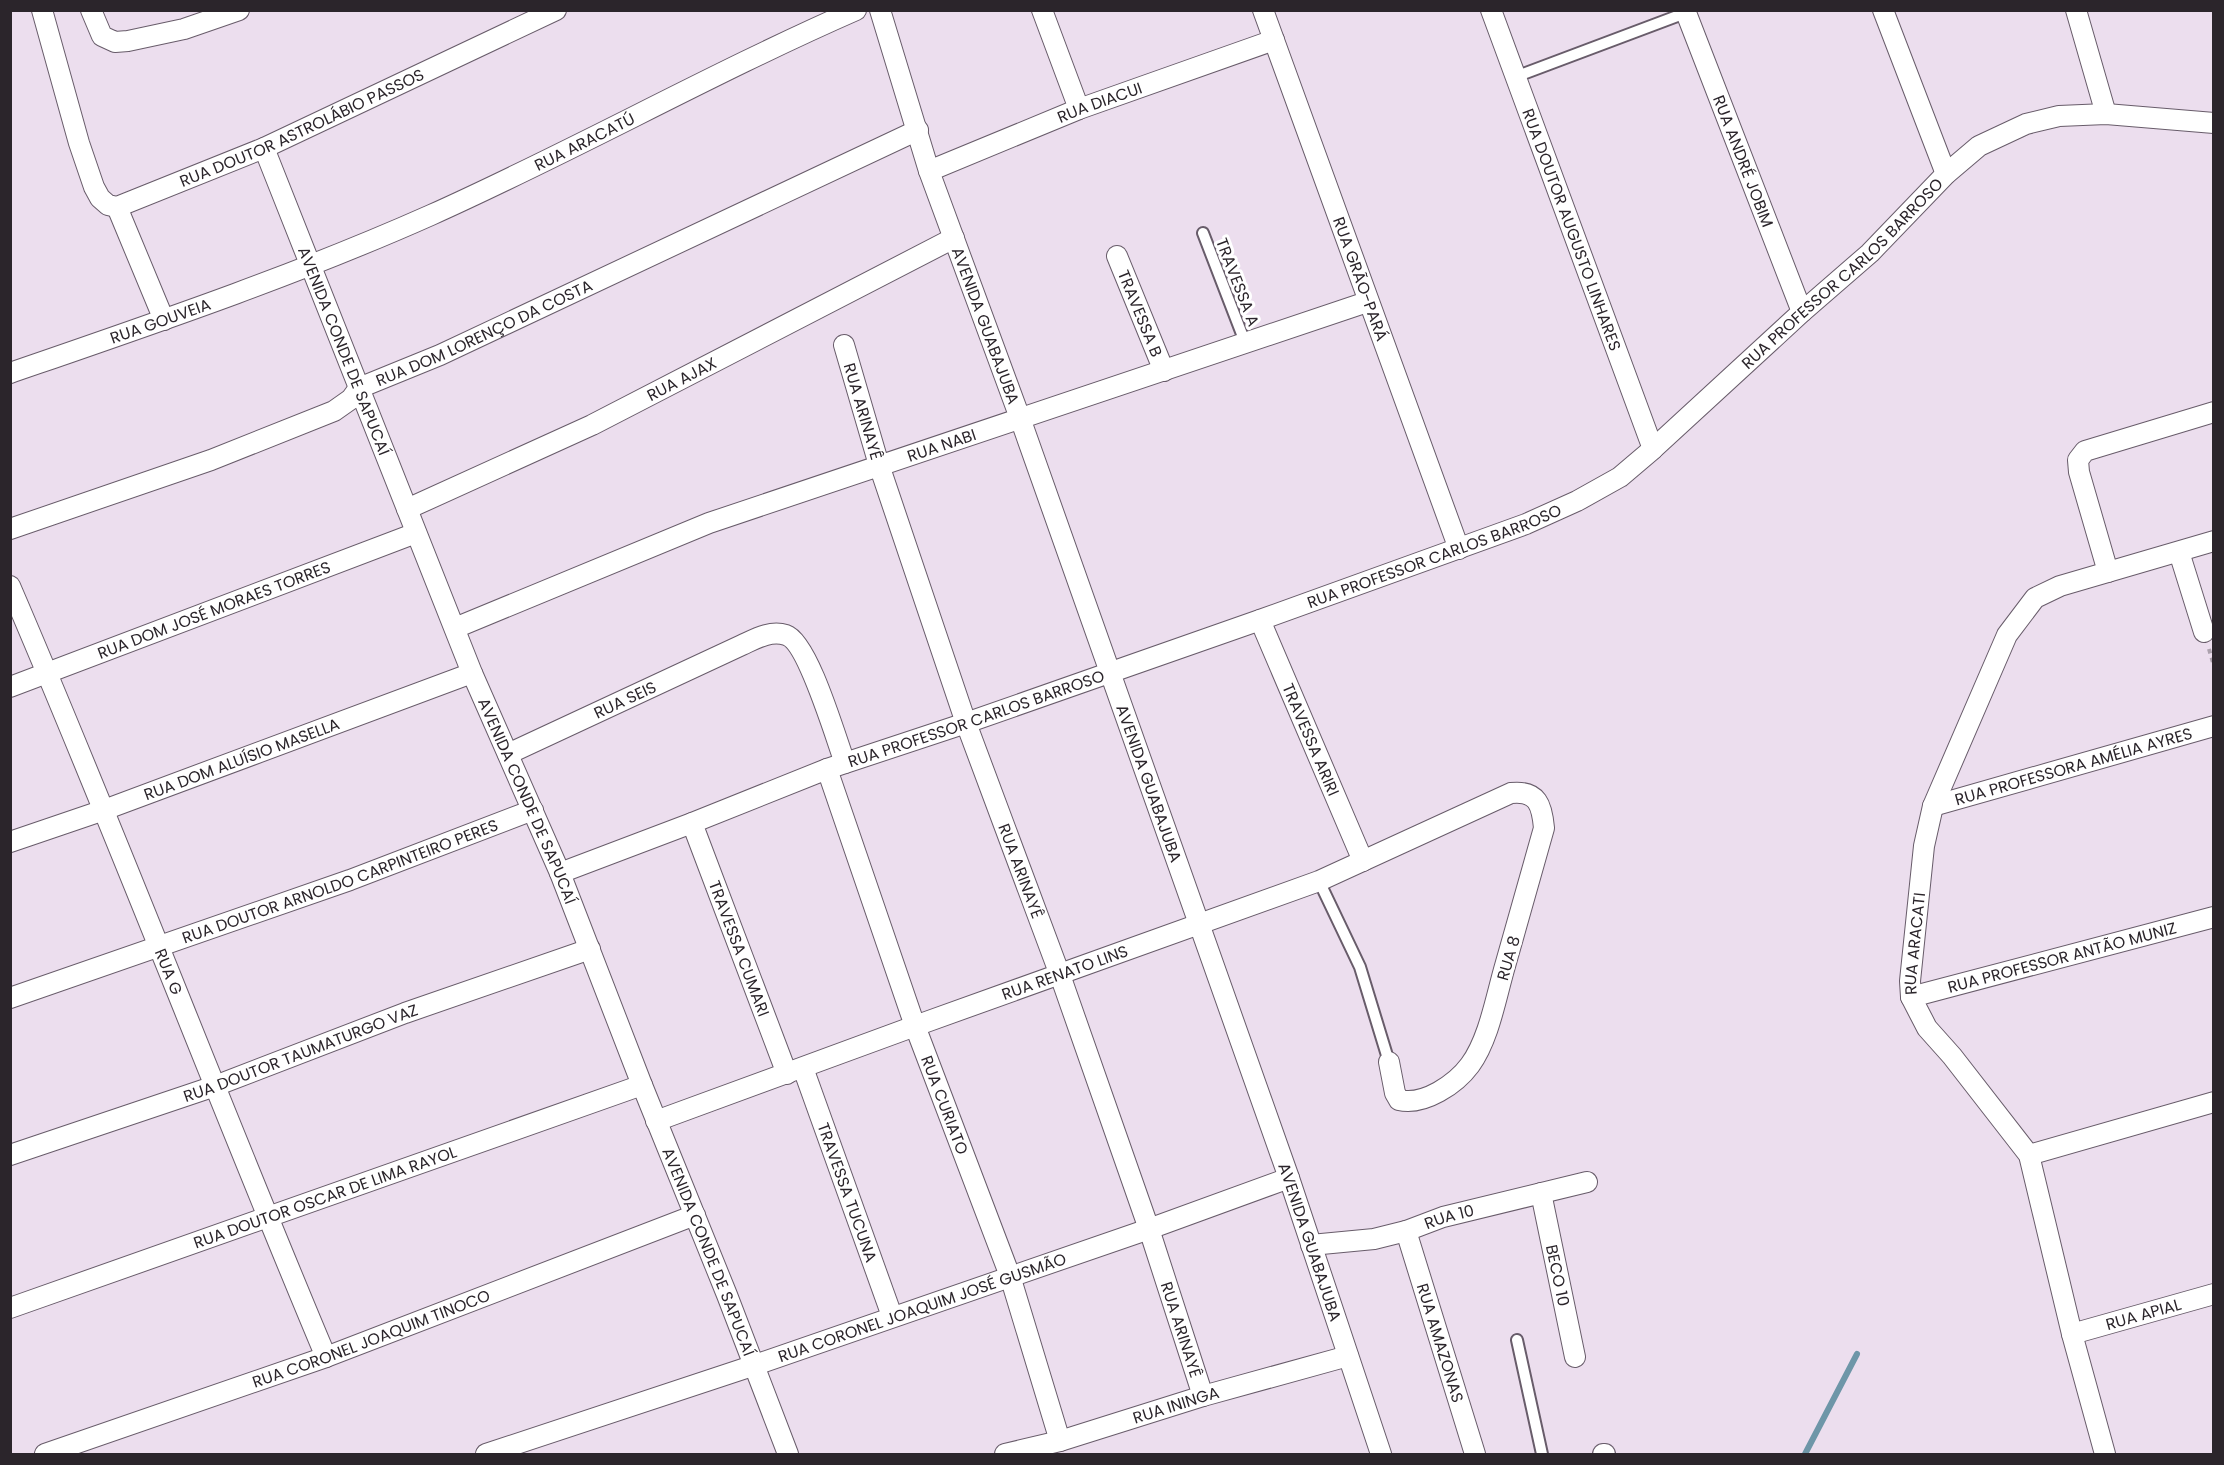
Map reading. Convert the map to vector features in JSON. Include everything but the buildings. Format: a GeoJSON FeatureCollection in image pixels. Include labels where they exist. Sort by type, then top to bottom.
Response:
{"type":"FeatureCollection","features":[{"type":"Feature","properties":{"kind":"street"},"geometry":{"type":"LineString","coordinates":[[42,10],[79,143],[100,198],[108,205],[117,207],[164,320]]}},
{"type":"Feature","properties":{"kind":"street"},"geometry":{"type":"LineString","coordinates":[[93,15],[102,36],[115,42],[184,29],[239,10]]}},
{"type":"Feature","properties":{"kind":"street","name":"RUA DOUTOR ASTROLÁBIO PASSOS"},"geometry":{"type":"LineString","coordinates":[[117,207],[264,148],[556,10]]}},
{"type":"Feature","properties":{"kind":"street","name":"RUA ARACATÚ"},"geometry":{"type":"LineString","coordinates":[[310,265],[474,196],[648,112],[791,39],[856,10]]}},
{"type":"Feature","properties":{"kind":"street","name":"AVENIDA GUABAJUBA"},"geometry":{"type":"LineString","coordinates":[[880,10],[929,171],[1020,418],[1289,1178],[1381,1455]]}},
{"type":"Feature","properties":{"kind":"street"},"geometry":{"type":"LineString","coordinates":[[1042,10],[1079,109]]}},
{"type":"Feature","properties":{"kind":"street","name":"RUA GRÃO-PARÁ"},"geometry":{"type":"LineString","coordinates":[[1263,10],[1367,302],[1459,549]]}},
{"type":"Feature","properties":{"kind":"street","name":"RUA DOUTOR AUGUSTO LINHARES"},"geometry":{"type":"LineString","coordinates":[[1491,10],[1653,449]]}},
{"type":"Feature","properties":{"kind":"street"},"geometry":{"type":"LineString","coordinates":[[1882,10],[1947,174]]}},
{"type":"Feature","properties":{"kind":"street"},"geometry":{"type":"LineString","coordinates":[[2076,10],[2106,114]]}},
{"type":"Feature","properties":{"kind":"street","name":"RUA ANDRÉ JOBIM"},"geometry":{"type":"LineString","coordinates":[[1687,11],[1802,312]]}},
{"type":"Feature","properties":{"kind":"street","name":"RUA DIACUI"},"geometry":{"type":"LineString","coordinates":[[929,171],[1079,109],[1274,40]]}},
{"type":"Feature","properties":{"kind":"street","name":"RUA PROFESSOR CARLOS BARROSO"},"geometry":{"type":"LineString","coordinates":[[560,873],[836,766],[1260,620],[1526,524],[1620,477],[1870,253],[1947,174],[1979,146],[2026,124],[2059,116],[2106,114],[2214,123]]}},
{"type":"Feature","properties":{"kind":"street","name":"RUA DOM LORENÇO DA COSTA"},"geometry":{"type":"LineString","coordinates":[[10,529],[211,460],[334,411],[351,399],[359,388],[440,355],[918,130]]}},
{"type":"Feature","properties":{"kind":"street","name":"AVENIDA CONDE DE SAPUCAÍ"},"geometry":{"type":"LineString","coordinates":[[264,148],[472,673],[560,873],[656,1121],[755,1365],[788,1455]]}},
{"type":"Feature","properties":{"kind":"street","name":"RUA AJAX"},"geometry":{"type":"LineString","coordinates":[[407,509],[592,425],[954,238]]}},
{"type":"Feature","properties":{"kind":"street","name":"TRAVESSA B"},"geometry":{"type":"LineString","coordinates":[[1117,256],[1164,371]]}},
{"type":"Feature","properties":{"kind":"street","name":"RUA GOUVEIA"},"geometry":{"type":"LineString","coordinates":[[10,373],[164,320],[310,265]]}},
{"type":"Feature","properties":{"kind":"street","name":"RUA NABI"},"geometry":{"type":"LineString","coordinates":[[455,628],[709,523],[1367,302]]}},
{"type":"Feature","properties":{"kind":"street","name":"RUA ARINAYÊ"},"geometry":{"type":"LineString","coordinates":[[844,345],[879,465],[966,723],[1060,975],[1149,1229],[1203,1396]]}},
{"type":"Feature","properties":{"kind":"street"},"geometry":{"type":"LineString","coordinates":[[2108,572],[2079,472],[2078,459],[2085,451],[2214,412]]}},
{"type":"Feature","properties":{"kind":"street","name":"RUA DOM JOSÉ MORAES TORRES"},"geometry":{"type":"LineString","coordinates":[[10,687],[416,533]]}},
{"type":"Feature","properties":{"kind":"street","name":"RUA ARACATI"},"geometry":{"type":"LineString","coordinates":[[2106,1455],[2072,1334],[2029,1155],[1928,1028],[1911,997],[1912,940],[1924,846],[1933,806],[2007,635],[2027,606],[2045,592],[2214,541]]}},
{"type":"Feature","properties":{"kind":"street"},"geometry":{"type":"LineString","coordinates":[[2179,552],[2204,632]]}},
{"type":"Feature","properties":{"kind":"street","name":"RUA G"},"geometry":{"type":"LineString","coordinates":[[10,586],[104,810],[267,1218],[326,1357]]}},
{"type":"Feature","properties":{"kind":"street","name":"TRAVESSA ARIRI"},"geometry":{"type":"LineString","coordinates":[[1260,620],[1363,861]]}},
{"type":"Feature","properties":{"kind":"street","name":"RUA CURIATO"},"geometry":{"type":"LineString","coordinates":[[742,645],[773,633],[787,635],[796,642],[807,660],[836,766],[915,1026],[1010,1276],[1060,1441]]}},
{"type":"Feature","properties":{"kind":"street","name":"RUA SEIS"},"geometry":{"type":"LineString","coordinates":[[508,753],[742,645]]}},
{"type":"Feature","properties":{"kind":"street","name":"RUA DOM ALUÍSIO MASELLA"},"geometry":{"type":"LineString","coordinates":[[10,842],[104,810],[472,673]]}},
{"type":"Feature","properties":{"kind":"street","name":"RUA PROFESSORA AMÉLIA AYRES"},"geometry":{"type":"LineString","coordinates":[[1933,806],[2214,726]]}},
{"type":"Feature","properties":{"kind":"street","name":"RUA 8"},"geometry":{"type":"LineString","coordinates":[[1389,1062],[1395,1093],[1399,1100],[1414,1101],[1458,1079],[1471,1063],[1489,1026],[1544,828],[1543,812],[1537,799],[1520,792],[1490,801],[1471,813]]}},
{"type":"Feature","properties":{"kind":"street","name":"RUA DOUTOR ARNOLDO CARPINTEIRO PERES"},"geometry":{"type":"LineString","coordinates":[[10,998],[350,880],[533,810]]}},
{"type":"Feature","properties":{"kind":"street","name":"RUA RENATO LINS"},"geometry":{"type":"LineString","coordinates":[[656,1121],[1319,881],[1471,813]]}},
{"type":"Feature","properties":{"kind":"street","name":"TRAVESSA CUMARI"},"geometry":{"type":"LineString","coordinates":[[692,823],[795,1071]]}},
{"type":"Feature","properties":{"kind":"street","name":"RUA PROFESSOR ANTÃO MUNIZ"},"geometry":{"type":"LineString","coordinates":[[1911,997],[2214,917]]}},
{"type":"Feature","properties":{"kind":"street","name":"RUA DOUTOR TAUMATURGO VAZ"},"geometry":{"type":"LineString","coordinates":[[10,1155],[215,1086],[405,1013],[590,948]]}},
{"type":"Feature","properties":{"kind":"street","name":"TRAVESSA TUCUNA"},"geometry":{"type":"LineString","coordinates":[[795,1071],[892,1317]]}},
{"type":"Feature","properties":{"kind":"street","name":"RUA DOUTOR OSCAR DE LIMA RAYOL"},"geometry":{"type":"LineString","coordinates":[[10,1308],[642,1085]]}},
{"type":"Feature","properties":{"kind":"street"},"geometry":{"type":"LineString","coordinates":[[2029,1155],[2214,1102]]}},
{"type":"Feature","properties":{"kind":"street","name":"RUA CORONEL JOAQUIM JOSÉ GUSMÃO"},"geometry":{"type":"LineString","coordinates":[[486,1455],[755,1365],[1149,1229],[1289,1178]]}},
{"type":"Feature","properties":{"kind":"street","name":"RUA 10"},"geometry":{"type":"LineString","coordinates":[[1311,1245],[1357,1242],[1406,1231],[1443,1217],[1587,1182]]}},
{"type":"Feature","properties":{"kind":"street","name":"BECO 10"},"geometry":{"type":"LineString","coordinates":[[1541,1193],[1575,1357]]}},
{"type":"Feature","properties":{"kind":"street","name":"RUA CORONEL JOAQUIM TINOCO"},"geometry":{"type":"LineString","coordinates":[[45,1455],[326,1357],[695,1215]]}},
{"type":"Feature","properties":{"kind":"street","name":"RUA AMAZONAS"},"geometry":{"type":"LineString","coordinates":[[1406,1231],[1475,1455]]}},
{"type":"Feature","properties":{"kind":"street","name":"RUA APIAL"},"geometry":{"type":"LineString","coordinates":[[2072,1334],[2214,1294]]}},
{"type":"Feature","properties":{"kind":"street","name":"RUA ININGA"},"geometry":{"type":"LineString","coordinates":[[1005,1455],[1060,1441],[1203,1396],[1348,1356]]}},
{"type":"Feature","properties":{"kind":"lane"},"geometry":{"type":"LineString","coordinates":[[1515,76],[1687,11]]}},
{"type":"Feature","properties":{"kind":"lane","name":"TRAVESSA A"},"geometry":{"type":"LineString","coordinates":[[1203,233],[1245,342]]}},
{"type":"Feature","properties":{"kind":"lane"},"geometry":{"type":"LineString","coordinates":[[1319,881],[1360,967],[1389,1062]]}},
{"type":"Feature","properties":{"kind":"lane"},"geometry":{"type":"LineString","coordinates":[[1517,1340],[1542,1455]]}},
{"type":"Feature","properties":{"kind":"waterway"},"geometry":{"type":"LineString","coordinates":[[1805,1454],[1857,1354]]}}]}
